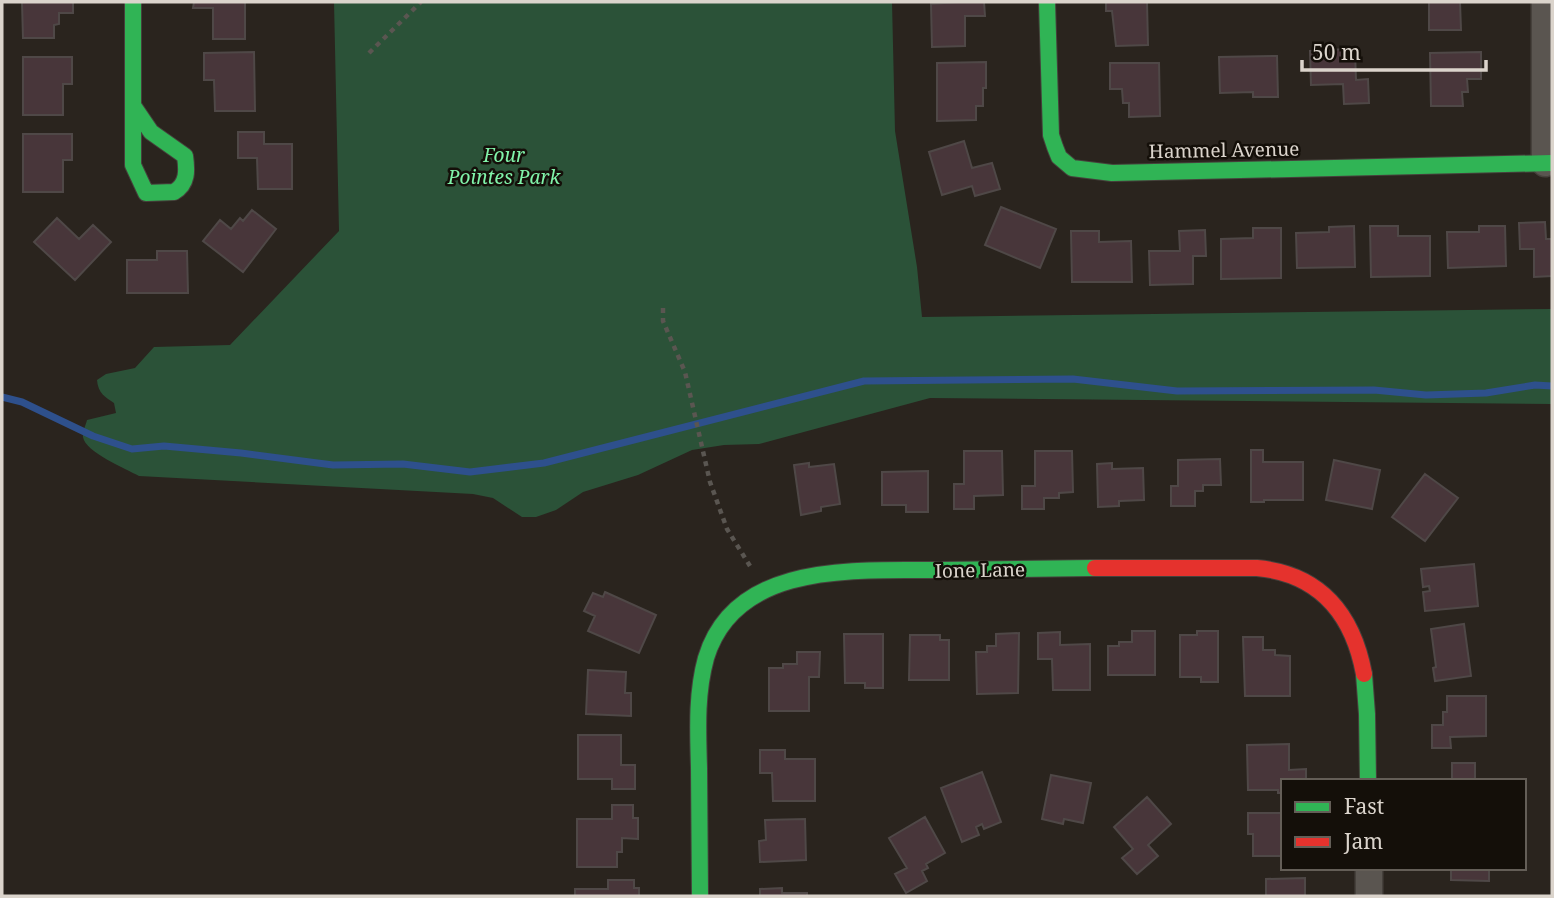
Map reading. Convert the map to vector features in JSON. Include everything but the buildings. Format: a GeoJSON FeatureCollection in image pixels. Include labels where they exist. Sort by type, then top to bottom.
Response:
{"type":"FeatureCollection","features":[{"type":"Feature","properties":{"kind":"street"},"geometry":{"type":"LineString","coordinates":[[133,2],[133,165],[146,193],[162,196],[174,194],[185,186],[188,172],[185,156],[151,132],[134,107]]}},
{"type":"Feature","properties":{"kind":"street","name":"Hammel Avenue"},"geometry":{"type":"LineString","coordinates":[[1047,2],[1051,135],[1054,152],[1060,161],[1071,168],[1085,172],[1112,173],[1549,163]]}},
{"type":"Feature","properties":{"kind":"street"},"geometry":{"type":"LineString","coordinates":[[1545,2],[1549,163]]}},
{"type":"Feature","properties":{"kind":"street","name":"Ione Lane"},"geometry":{"type":"LineString","coordinates":[[700,896],[698,701],[703,670],[712,643],[726,621],[746,600],[786,580],[810,574],[839,571],[1233,567],[1270,570],[1300,580],[1332,598],[1350,623],[1360,649],[1365,679],[1367,779]]}},
{"type":"Feature","properties":{"kind":"street"},"geometry":{"type":"LineString","coordinates":[[1369,870],[1369,896]]}},
{"type":"Feature","properties":{"kind":"path"},"geometry":{"type":"LineString","coordinates":[[369,53],[421,2]]}},
{"type":"Feature","properties":{"kind":"path"},"geometry":{"type":"LineString","coordinates":[[663,307],[663,321],[685,372],[710,482],[727,529],[755,575]]}},
{"type":"Feature","properties":{"kind":"green space","name":"Four Pointes Park"},"geometry":{"type":"Polygon","coordinates":[[[334,2],[892,2],[895,131],[917,267],[922,317],[1552,309],[1552,404],[930,398],[759,444],[724,445],[692,450],[638,475],[583,492],[556,510],[536,517],[522,517],[493,498],[473,494],[139,476],[107,460],[85,443],[83,435],[87,420],[116,413],[114,403],[100,391],[97,380],[106,374],[135,368],[154,347],[230,345],[339,231],[334,2]]]}},
{"type":"Feature","properties":{"kind":"waterway"},"geometry":{"type":"LineString","coordinates":[[2,397],[22,402],[93,436],[132,449],[164,446],[333,465],[403,464],[470,472],[544,463],[864,381],[1073,379],[1177,391],[1374,390],[1426,395],[1486,393],[1535,385],[1552,386]]}},
{"type":"Feature","properties":{"kind":"traffic: fast"},"geometry":{"type":"LineString","coordinates":[[133,2],[133,165],[146,193],[174,192],[184,181],[185,156],[151,132],[134,107]]}},
{"type":"Feature","properties":{"kind":"traffic: fast"},"geometry":{"type":"LineString","coordinates":[[1047,2],[1051,135],[1059,157],[1072,168],[1112,173],[1552,163]]}},
{"type":"Feature","properties":{"kind":"traffic: fast"},"geometry":{"type":"LineString","coordinates":[[700,896],[698,726],[701,685],[706,658],[721,626],[744,603],[772,587],[805,577],[839,572],[1095,568]]}},
{"type":"Feature","properties":{"kind":"traffic: fast"},"geometry":{"type":"LineString","coordinates":[[1364,674],[1368,779]]}},
{"type":"Feature","properties":{"kind":"traffic: jam"},"geometry":{"type":"LineString","coordinates":[[1095,568],[1257,568],[1299,579],[1330,601],[1342,616],[1352,633],[1364,674]]}}]}
